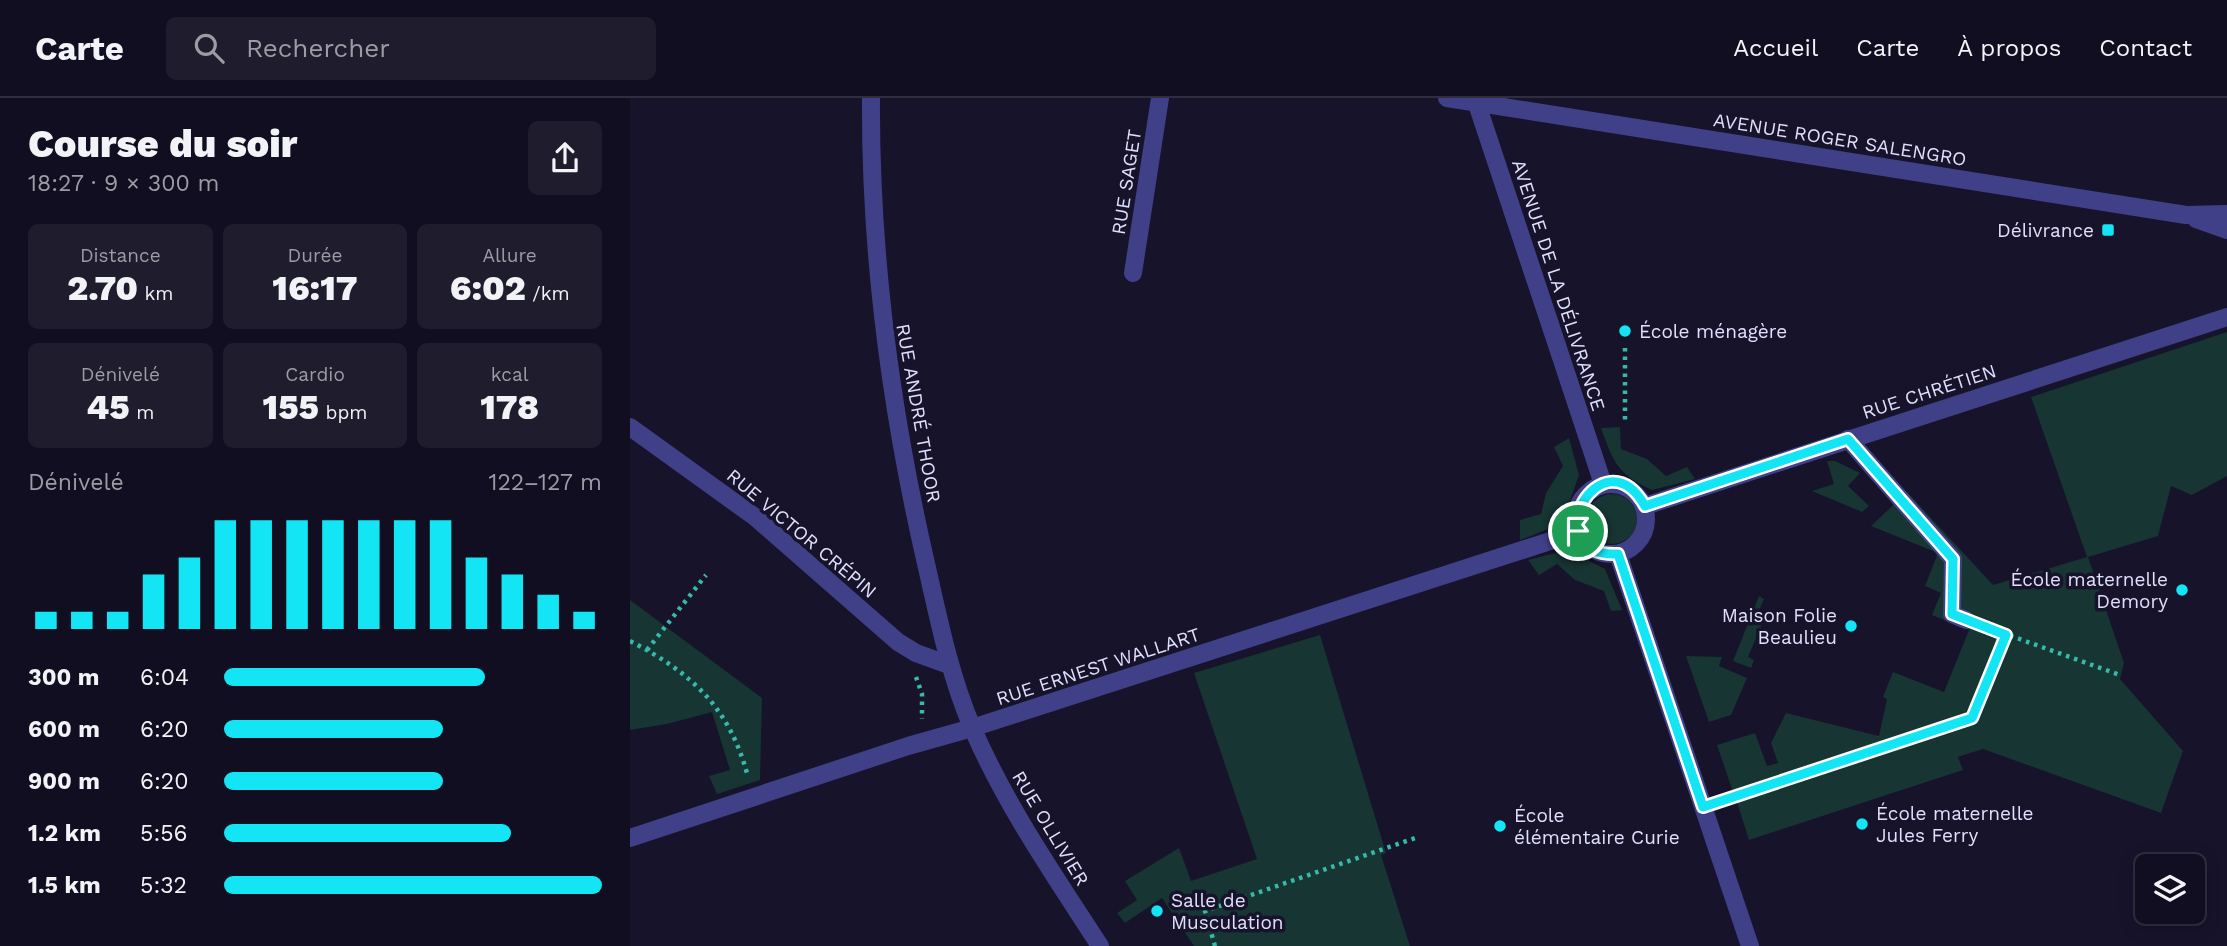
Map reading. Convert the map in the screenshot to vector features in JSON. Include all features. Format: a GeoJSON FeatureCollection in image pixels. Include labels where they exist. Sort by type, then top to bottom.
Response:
{"type":"FeatureCollection","features":[{"type":"Feature","properties":{"kind":"street","name":"RUE ANDRÉ THOOR"},"geometry":{"type":"LineString","coordinates":[[870,98],[873,219],[886,353],[899,444],[949,665],[972,728]]}},
{"type":"Feature","properties":{"kind":"street","name":"RUE SAGET"},"geometry":{"type":"LineString","coordinates":[[1133,273],[1160,98]]}},
{"type":"Feature","properties":{"kind":"street","name":"AVENUE ROGER SALENGRO"},"geometry":{"type":"LineString","coordinates":[[1447,98],[1476,100],[2186,215],[2227,214]]}},
{"type":"Feature","properties":{"kind":"street","name":"AVENUE DE LA DÉLIVRANCE"},"geometry":{"type":"LineString","coordinates":[[1476,100],[1602,484]]}},
{"type":"Feature","properties":{"kind":"street","name":"AVENUE ROGER SALENGRO"},"geometry":{"type":"LineString","coordinates":[[2186,215],[2227,230]]}},
{"type":"Feature","properties":{"kind":"street","name":"RUE CHRÉTIEN"},"geometry":{"type":"LineString","coordinates":[[1645,506],[2227,317]]}},
{"type":"Feature","properties":{"kind":"street","name":"RUE VICTOR CRÉPIN"},"geometry":{"type":"LineString","coordinates":[[630,427],[755,517],[898,642],[916,653],[949,665]]}},
{"type":"Feature","properties":{"kind":"street"},"geometry":{"type":"LineString","coordinates":[[1848,439],[1953,559],[1952,614],[1966,620]]}},
{"type":"Feature","properties":{"kind":"street"},"geometry":{"type":"LineString","coordinates":[[1602,484],[1623,485],[1640,497],[1645,506],[1647,519],[1639,541],[1630,550],[1608,554],[1590,547],[1578,531],[1577,508],[1591,489],[1602,484]]}},
{"type":"Feature","properties":{"kind":"street","name":"RUE ERNEST WALLART"},"geometry":{"type":"LineString","coordinates":[[630,838],[1578,531]]}},
{"type":"Feature","properties":{"kind":"street"},"geometry":{"type":"LineString","coordinates":[[1618,554],[1750,946]]}},
{"type":"Feature","properties":{"kind":"street","name":"RUE OLLIVIER"},"geometry":{"type":"LineString","coordinates":[[972,728],[1000,786],[1100,946]]}},
{"type":"Feature","properties":{"kind":"path"},"geometry":{"type":"LineString","coordinates":[[1625,348],[1625,422]]}},
{"type":"Feature","properties":{"kind":"path"},"geometry":{"type":"LineString","coordinates":[[647,650],[706,575]]}},
{"type":"Feature","properties":{"kind":"path"},"geometry":{"type":"LineString","coordinates":[[1966,620],[2120,676]]}},
{"type":"Feature","properties":{"kind":"path"},"geometry":{"type":"LineString","coordinates":[[1703,807],[1972,718],[2006,635]]}},
{"type":"Feature","properties":{"kind":"path"},"geometry":{"type":"LineString","coordinates":[[630,641],[704,690],[724,715],[746,769],[753,798]]}},
{"type":"Feature","properties":{"kind":"path"},"geometry":{"type":"LineString","coordinates":[[898,642],[922,694],[923,715],[908,746]]}},
{"type":"Feature","properties":{"kind":"path"},"geometry":{"type":"LineString","coordinates":[[1215,946],[1205,911],[1418,837]]}},
{"type":"Feature","properties":{"kind":"green space"},"geometry":{"type":"Polygon","coordinates":[[[2227,332],[2227,476],[2192,495],[2171,486],[2158,536],[2088,557],[2124,663],[2120,679],[2183,751],[2161,813],[1983,749],[1958,757],[1963,770],[1749,840],[1737,802],[1774,790],[1771,780],[1733,792],[1717,745],[1755,733],[1767,766],[1778,763],[1771,743],[1786,713],[1879,736],[1887,699],[1883,697],[1893,672],[1944,692],[1969,630],[1932,615],[1941,593],[1925,586],[1938,553],[1871,526],[1907,492],[1993,585],[2087,557],[2031,397],[2227,332]]]}},
{"type":"Feature","properties":{"kind":"green space"},"geometry":{"type":"Polygon","coordinates":[[[1620,427],[1621,449],[1647,459],[1666,476],[1687,467],[1695,479],[1652,490],[1631,479],[1613,459],[1601,428],[1620,427]]]}},
{"type":"Feature","properties":{"kind":"green space"},"geometry":{"type":"Polygon","coordinates":[[[1569,438],[1579,475],[1565,515],[1551,528],[1520,540],[1520,520],[1541,514],[1546,493],[1563,466],[1554,447],[1569,438]]]}},
{"type":"Feature","properties":{"kind":"green space"},"geometry":{"type":"Polygon","coordinates":[[[1827,461],[1835,461],[1860,473],[1848,486],[1869,506],[1862,512],[1812,491],[1834,484],[1827,461]]]}},
{"type":"Feature","properties":{"kind":"green space"},"geometry":{"type":"Polygon","coordinates":[[[1612,494],[1629,502],[1637,519],[1629,536],[1612,544],[1595,536],[1587,519],[1595,502],[1612,494]]]}},
{"type":"Feature","properties":{"kind":"green space"},"geometry":{"type":"Polygon","coordinates":[[[1567,550],[1605,569],[1622,610],[1611,611],[1604,591],[1575,580],[1557,564],[1539,575],[1528,560],[1567,550]]]}},
{"type":"Feature","properties":{"kind":"green space"},"geometry":{"type":"Polygon","coordinates":[[[1759,596],[1764,599],[1758,613],[1765,617],[1748,657],[1754,660],[1751,668],[1733,661],[1759,596]]]}},
{"type":"Feature","properties":{"kind":"green space"},"geometry":{"type":"Polygon","coordinates":[[[630,600],[762,698],[760,780],[717,794],[709,776],[730,770],[712,712],[630,730],[630,600]]]}},
{"type":"Feature","properties":{"kind":"green space"},"geometry":{"type":"Polygon","coordinates":[[[1320,635],[1386,853],[1381,855],[1410,946],[1194,946],[1162,898],[1125,923],[1117,913],[1137,900],[1125,881],[1179,848],[1191,881],[1257,859],[1194,673],[1320,635]]]}},
{"type":"Feature","properties":{"kind":"green space"},"geometry":{"type":"Polygon","coordinates":[[[1686,656],[1722,657],[1719,666],[1747,678],[1731,715],[1709,722],[1686,656]]]}},
{"type":"Feature","properties":{"kind":"place","name":"Délivrance"},"geometry":{"type":"Point","coordinates":[2108,230]}},
{"type":"Feature","properties":{"kind":"place","name":"École ménagère"},"geometry":{"type":"Point","coordinates":[1625,331]}},
{"type":"Feature","properties":{"kind":"place","name":"École maternelle Demory"},"geometry":{"type":"Point","coordinates":[2182,590]}},
{"type":"Feature","properties":{"kind":"place","name":"Maison Folie Beaulieu"},"geometry":{"type":"Point","coordinates":[1851,626]}},
{"type":"Feature","properties":{"kind":"place","name":"École maternelle Jules Ferry"},"geometry":{"type":"Point","coordinates":[1862,824]}},
{"type":"Feature","properties":{"kind":"place","name":"École élémentaire Curie"},"geometry":{"type":"Point","coordinates":[1500,826]}},
{"type":"Feature","properties":{"kind":"place","name":"Salle de Musculation"},"geometry":{"type":"Point","coordinates":[1157,911]}},
{"type":"Feature","properties":{"kind":"route"},"geometry":{"type":"LineString","coordinates":[[1848,439],[1953,559],[1952,614],[2006,635],[1972,718],[1703,807],[1618,554],[1599,552],[1590,547],[1578,531],[1577,508],[1591,489],[1602,484],[1623,485],[1640,497],[1645,506],[1848,439]]}}]}
